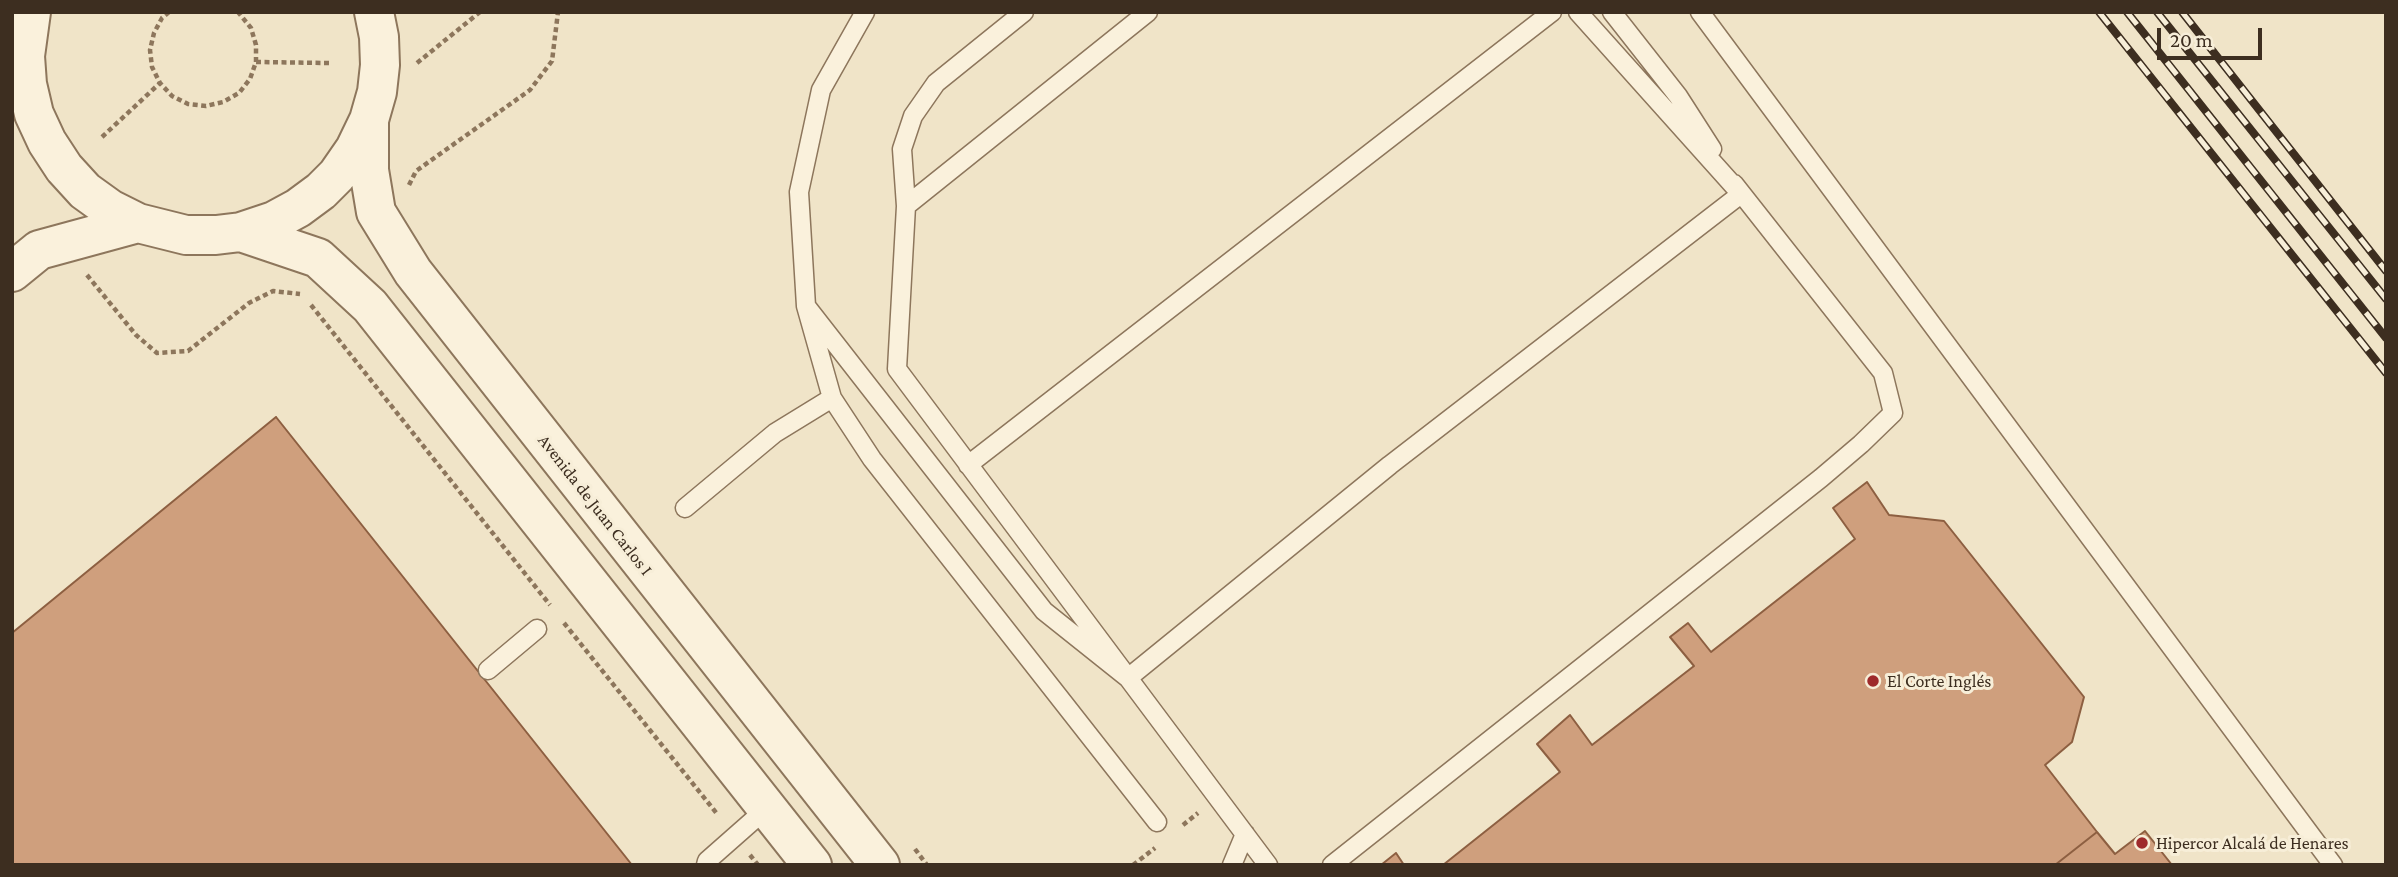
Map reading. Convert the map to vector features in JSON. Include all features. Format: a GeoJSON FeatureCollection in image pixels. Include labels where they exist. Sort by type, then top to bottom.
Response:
{"type":"FeatureCollection","features":[{"type":"Feature","properties":{"kind":"street"},"geometry":{"type":"LineString","coordinates":[[31,12],[20,98],[34,114],[47,142],[64,168],[93,197],[110,209],[138,223],[186,235],[241,232],[274,221],[298,208],[337,175],[355,149],[369,120],[377,92],[379,37],[374,12]]}},
{"type":"Feature","properties":{"kind":"street","name":"Avenida de Juan Carlos I"},"geometry":{"type":"LineString","coordinates":[[369,120],[369,170],[376,212],[413,272],[664,593],[895,854]]}},
{"type":"Feature","properties":{"kind":"street"},"geometry":{"type":"LineString","coordinates":[[12,272],[39,250],[138,223]]}},
{"type":"Feature","properties":{"kind":"street"},"geometry":{"type":"LineString","coordinates":[[241,232],[318,258],[370,306],[812,865]]}},
{"type":"Feature","properties":{"kind":"lane"},"geometry":{"type":"LineString","coordinates":[[865,12],[821,90],[799,191],[806,306],[832,398],[872,459],[1157,822]]}},
{"type":"Feature","properties":{"kind":"lane"},"geometry":{"type":"LineString","coordinates":[[1024,12],[936,83],[913,116],[902,149],[906,206],[897,369],[1268,865]]}},
{"type":"Feature","properties":{"kind":"lane"},"geometry":{"type":"LineString","coordinates":[[906,206],[1148,12]]}},
{"type":"Feature","properties":{"kind":"lane"},"geometry":{"type":"LineString","coordinates":[[968,465],[1552,12]]}},
{"type":"Feature","properties":{"kind":"lane"},"geometry":{"type":"LineString","coordinates":[[1332,865],[1821,478],[1893,413],[1883,373],[1741,194],[1578,12]]}},
{"type":"Feature","properties":{"kind":"lane"},"geometry":{"type":"LineString","coordinates":[[1612,12],[1678,96],[1741,194]]}},
{"type":"Feature","properties":{"kind":"lane"},"geometry":{"type":"LineString","coordinates":[[1700,12],[2333,865]]}},
{"type":"Feature","properties":{"kind":"lane"},"geometry":{"type":"LineString","coordinates":[[1128,678],[1390,465],[1741,194]]}},
{"type":"Feature","properties":{"kind":"lane"},"geometry":{"type":"LineString","coordinates":[[806,306],[1044,611],[1128,678]]}},
{"type":"Feature","properties":{"kind":"lane"},"geometry":{"type":"LineString","coordinates":[[685,508],[775,433],[832,398]]}},
{"type":"Feature","properties":{"kind":"lane"},"geometry":{"type":"LineString","coordinates":[[488,670],[537,629]]}},
{"type":"Feature","properties":{"kind":"lane"},"geometry":{"type":"LineString","coordinates":[[706,865],[707,861],[766,809]]}},
{"type":"Feature","properties":{"kind":"lane"},"geometry":{"type":"LineString","coordinates":[[1232,865],[1245,834]]}},
{"type":"Feature","properties":{"kind":"path"},"geometry":{"type":"LineString","coordinates":[[169,12],[162,18],[154,33],[150,50],[152,67],[160,83],[172,96],[188,104],[206,106],[223,102],[239,93],[250,79],[256,62],[256,45],[251,28],[238,12]]}},
{"type":"Feature","properties":{"kind":"path"},"geometry":{"type":"LineString","coordinates":[[418,63],[480,12]]}},
{"type":"Feature","properties":{"kind":"path"},"geometry":{"type":"LineString","coordinates":[[404,196],[416,171],[530,90],[552,61],[558,12]]}},
{"type":"Feature","properties":{"kind":"path"},"geometry":{"type":"LineString","coordinates":[[256,62],[330,63]]}},
{"type":"Feature","properties":{"kind":"path"},"geometry":{"type":"LineString","coordinates":[[102,137],[160,83]]}},
{"type":"Feature","properties":{"kind":"path"},"geometry":{"type":"LineString","coordinates":[[80,267],[136,335],[157,353],[188,351],[249,303],[273,291],[301,294]]}},
{"type":"Feature","properties":{"kind":"path"},"geometry":{"type":"LineString","coordinates":[[309,304],[555,612]]}},
{"type":"Feature","properties":{"kind":"path"},"geometry":{"type":"LineString","coordinates":[[564,623],[758,865]]}},
{"type":"Feature","properties":{"kind":"path"},"geometry":{"type":"LineString","coordinates":[[895,854],[927,865]]}},
{"type":"Feature","properties":{"kind":"building"},"geometry":{"type":"Polygon","coordinates":[[[276,417],[632,865],[12,865],[12,633],[276,417]]]}},
{"type":"Feature","properties":{"kind":"building","name":"El Corte Inglés"},"geometry":{"type":"Polygon","coordinates":[[[1867,482],[1889,515],[1944,521],[2084,697],[2072,742],[2045,765],[2097,832],[2055,865],[1443,865],[1560,772],[1537,744],[1570,715],[1592,745],[1694,666],[1670,637],[1688,623],[1711,652],[1855,539],[1833,508],[1867,482]]]}},
{"type":"Feature","properties":{"kind":"building","name":"Hipercor Alcalá de Henares"},"geometry":{"type":"Polygon","coordinates":[[[2145,831],[2172,865],[2055,865],[2097,832],[2115,854],[2145,831]]]}},
{"type":"Feature","properties":{"kind":"building"},"geometry":{"type":"Polygon","coordinates":[[[1396,853],[1404,865],[1381,865],[1396,853]]]}},
{"type":"Feature","properties":{"kind":"railway"},"geometry":{"type":"LineString","coordinates":[[2099,12],[2386,373]]}},
{"type":"Feature","properties":{"kind":"railway"},"geometry":{"type":"LineString","coordinates":[[2127,12],[2386,338]]}},
{"type":"Feature","properties":{"kind":"railway"},"geometry":{"type":"LineString","coordinates":[[2157,12],[2386,299]]}},
{"type":"Feature","properties":{"kind":"railway"},"geometry":{"type":"LineString","coordinates":[[2182,12],[2386,271]]}},
{"type":"Feature","properties":{"kind":"place","name":"El Corte Inglés"},"geometry":{"type":"Point","coordinates":[1873,681]}},
{"type":"Feature","properties":{"kind":"place","name":"Hipercor Alcalá de Henares"},"geometry":{"type":"Point","coordinates":[2142,843]}}]}
